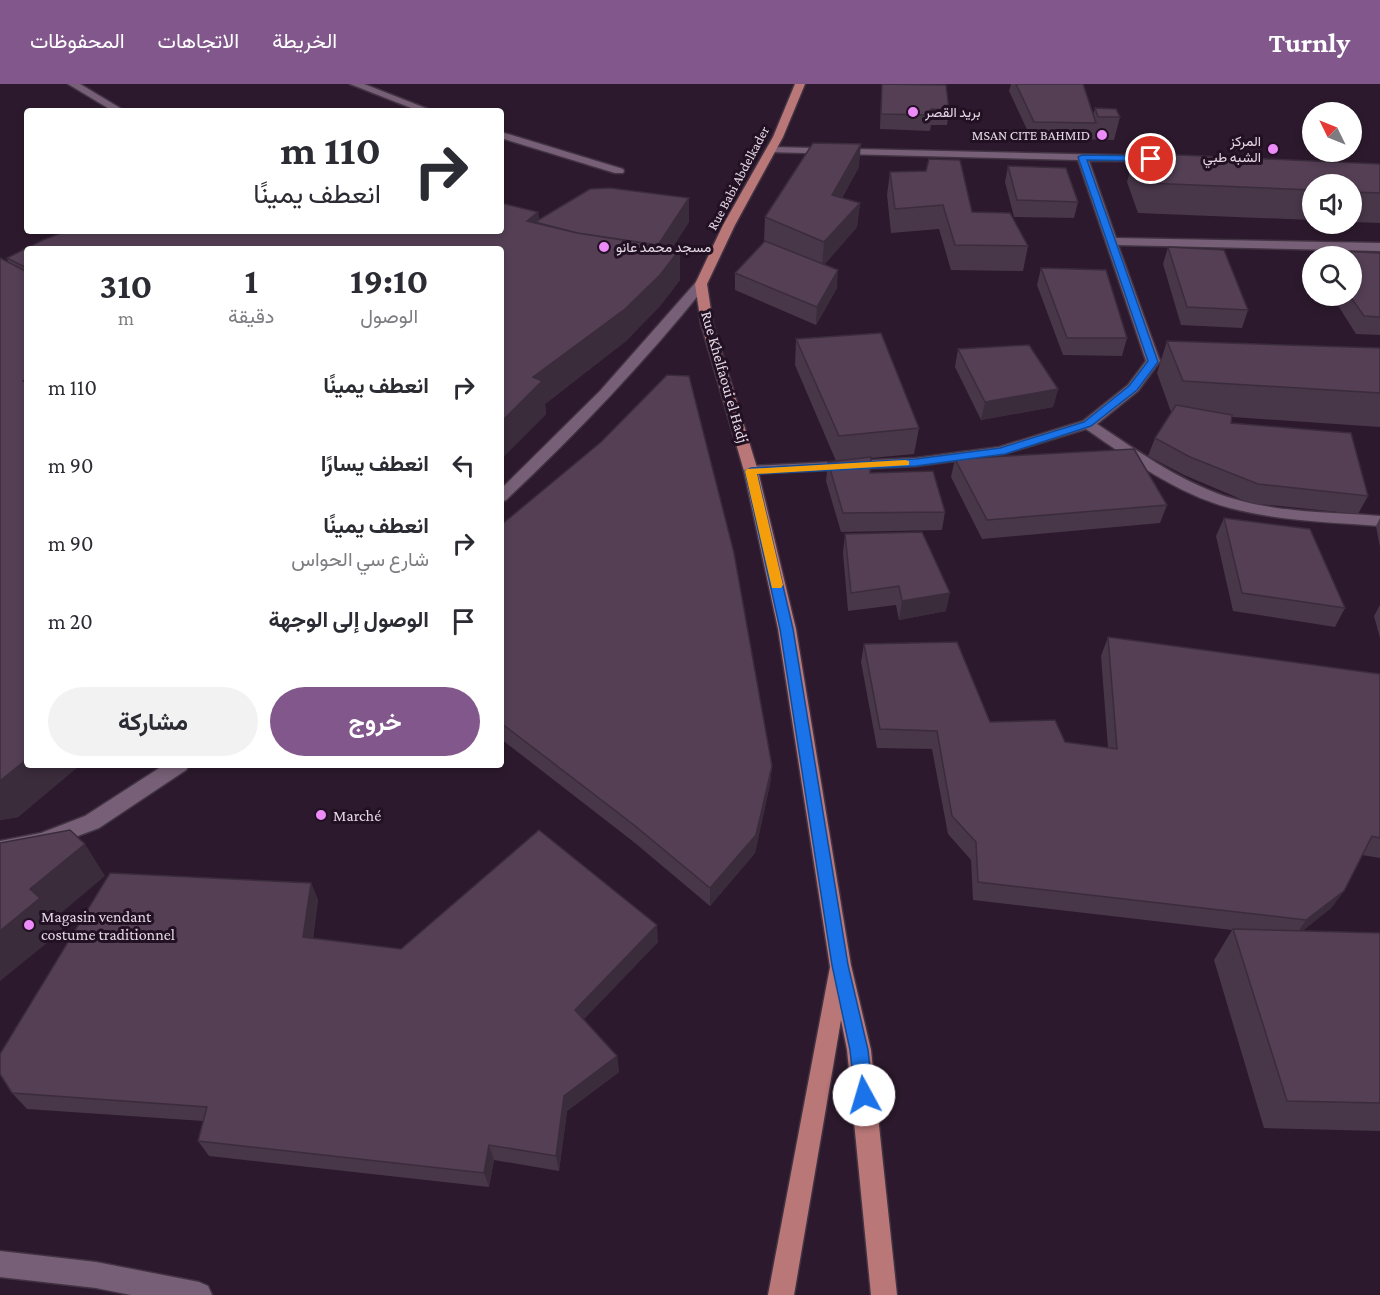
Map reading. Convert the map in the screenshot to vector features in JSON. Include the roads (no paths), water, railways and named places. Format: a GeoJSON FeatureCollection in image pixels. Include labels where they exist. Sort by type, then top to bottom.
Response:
{"type":"FeatureCollection","features":[{"type":"Feature","properties":{"kind":"main road","name":"Rue Babi Abdelkader"},"geometry":{"type":"LineString","coordinates":[[701,284],[729,225],[771,150],[800,84]]}},
{"type":"Feature","properties":{"kind":"main road","name":"Rue Khelfaoui el Hadj"},"geometry":{"type":"LineString","coordinates":[[701,284],[707,324],[751,471],[787,629],[840,965],[859,1050],[884,1295]]}},
{"type":"Feature","properties":{"kind":"main road","name":"Rue Khelfaoui el Hadj"},"geometry":{"type":"LineString","coordinates":[[782,1295],[840,965]]}},
{"type":"Feature","properties":{"kind":"street"},"geometry":{"type":"LineString","coordinates":[[73,84],[115,108]]}},
{"type":"Feature","properties":{"kind":"street"},"geometry":{"type":"LineString","coordinates":[[355,84],[420,108]]}},
{"type":"Feature","properties":{"kind":"street"},"geometry":{"type":"LineString","coordinates":[[504,136],[619,171]]}},
{"type":"Feature","properties":{"kind":"street"},"geometry":{"type":"LineString","coordinates":[[771,150],[1166,159]]}},
{"type":"Feature","properties":{"kind":"street"},"geometry":{"type":"LineString","coordinates":[[751,471],[916,462],[1001,452],[1088,424],[1133,388],[1159,362],[1082,157]]}},
{"type":"Feature","properties":{"kind":"street"},"geometry":{"type":"LineString","coordinates":[[1112,241],[1380,247]]}},
{"type":"Feature","properties":{"kind":"street"},"geometry":{"type":"LineString","coordinates":[[504,494],[631,367],[701,284]]}},
{"type":"Feature","properties":{"kind":"street"},"geometry":{"type":"LineString","coordinates":[[1088,424],[1152,468],[1197,491],[1234,504],[1283,514],[1380,521]]}},
{"type":"Feature","properties":{"kind":"street"},"geometry":{"type":"LineString","coordinates":[[0,849],[43,841],[92,822],[174,768]]}},
{"type":"Feature","properties":{"kind":"street"},"geometry":{"type":"LineString","coordinates":[[0,1264],[96,1275],[199,1295]]}},
{"type":"Feature","properties":{"kind":"place","name":"بريد القصر"},"geometry":{"type":"Point","coordinates":[913,112]}},
{"type":"Feature","properties":{"kind":"place","name":"MSAN CITE BAHMID"},"geometry":{"type":"Point","coordinates":[1102,135]}},
{"type":"Feature","properties":{"kind":"place","name":"المركز الشبه طبي"},"geometry":{"type":"Point","coordinates":[1273,149]}},
{"type":"Feature","properties":{"kind":"place","name":"مسجد محمد عانو"},"geometry":{"type":"Point","coordinates":[604,247]}},
{"type":"Feature","properties":{"kind":"place","name":"Marché"},"geometry":{"type":"Point","coordinates":[321,815]}},
{"type":"Feature","properties":{"kind":"place","name":"Magasin vendant costume traditionnel"},"geometry":{"type":"Point","coordinates":[29,925]}}]}
